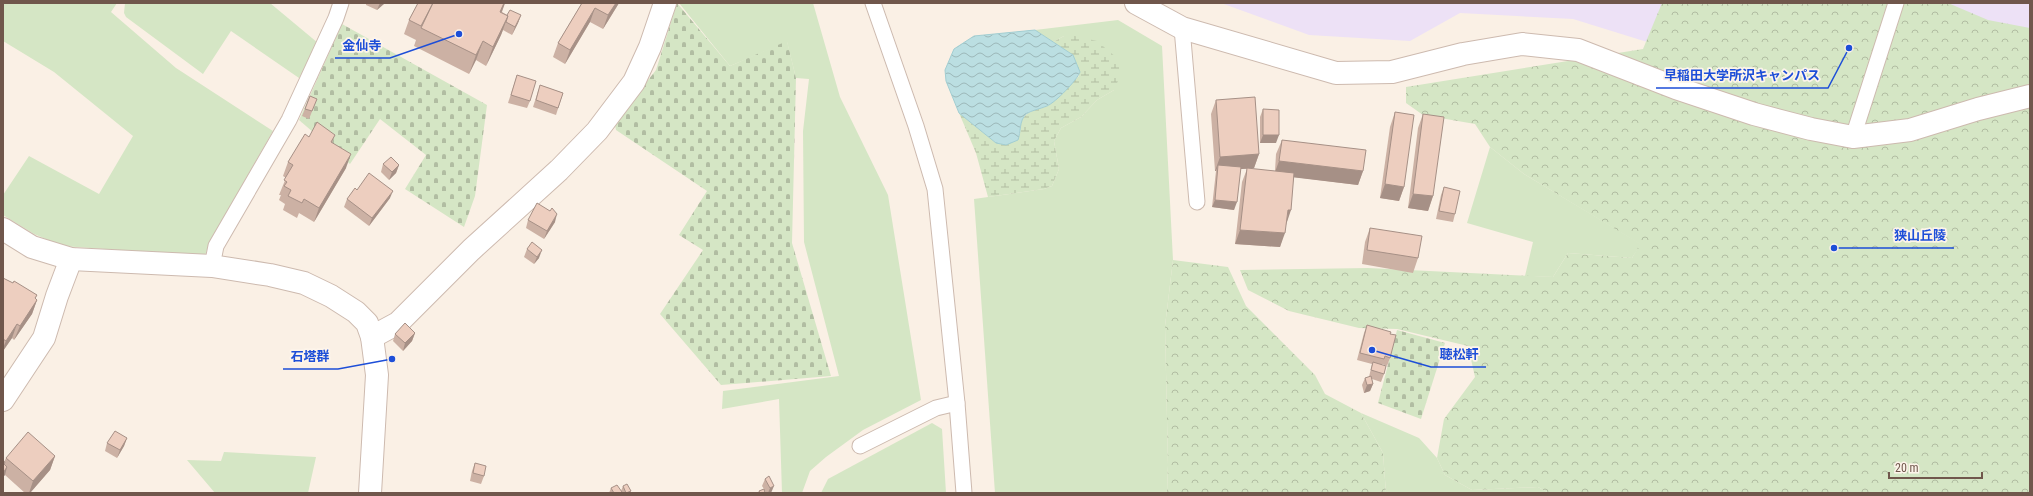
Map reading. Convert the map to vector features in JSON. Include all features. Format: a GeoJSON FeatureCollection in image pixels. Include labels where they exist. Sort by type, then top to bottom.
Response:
{"type":"FeatureCollection","features":[{"type":"Feature","properties":{"kind":"street"},"geometry":{"type":"LineString","coordinates":[[372,337],[398,323],[471,250],[559,170],[597,131],[634,82],[650,47],[665,3]]}},
{"type":"Feature","properties":{"kind":"street"},"geometry":{"type":"LineString","coordinates":[[1136,3],[1182,28],[1336,73],[1392,72],[1463,54],[1522,44],[1578,50],[1676,88],[1754,114],[1853,137],[1910,130],[1978,109],[2030,96]]}},
{"type":"Feature","properties":{"kind":"street"},"geometry":{"type":"LineString","coordinates":[[3,229],[32,247],[71,259],[212,266],[270,275],[304,283],[331,296],[356,312],[367,323],[372,337],[377,375],[370,493]]}},
{"type":"Feature","properties":{"kind":"street"},"geometry":{"type":"LineString","coordinates":[[3,400],[44,338],[57,296],[71,259]]}},
{"type":"Feature","properties":{"kind":"lane"},"geometry":{"type":"LineString","coordinates":[[212,266],[216,246],[289,120],[336,18],[341,3]]}},
{"type":"Feature","properties":{"kind":"lane"},"geometry":{"type":"LineString","coordinates":[[873,3],[935,189],[958,403],[964,493]]}},
{"type":"Feature","properties":{"kind":"lane"},"geometry":{"type":"LineString","coordinates":[[1853,137],[1896,3]]}},
{"type":"Feature","properties":{"kind":"lane"},"geometry":{"type":"LineString","coordinates":[[1182,28],[1197,202]]}},
{"type":"Feature","properties":{"kind":"lane"},"geometry":{"type":"LineString","coordinates":[[860,446],[936,408],[958,403]]}},
{"type":"Feature","properties":{"kind":"shaded area"},"geometry":{"type":"Polygon","coordinates":[[[1221,3],[2030,3],[2030,67],[1689,55],[1573,19],[1460,13],[1410,41],[1309,35],[1221,3]]]}},
{"type":"Feature","properties":{"kind":"green space"},"geometry":{"type":"Polygon","coordinates":[[[3,3],[117,3],[111,12],[176,68],[273,131],[209,243],[205,256],[62,246],[34,234],[3,215],[3,195],[29,156],[99,194],[133,136],[54,72],[3,41],[3,3]]]}},
{"type":"Feature","properties":{"kind":"green space"},"geometry":{"type":"Polygon","coordinates":[[[125,3],[270,3],[318,43],[299,78],[231,31],[203,74],[126,17],[124,13],[125,3]]]}},
{"type":"Feature","properties":{"kind":"green space"},"geometry":{"type":"Polygon","coordinates":[[[677,3],[730,66],[787,41],[796,78],[792,243],[831,376],[721,385],[660,314],[703,250],[679,235],[707,191],[616,130],[615,125],[618,118],[656,70],[677,3]]]}},
{"type":"Feature","properties":{"kind":"green space"},"geometry":{"type":"Polygon","coordinates":[[[679,3],[813,3],[840,97],[888,195],[921,400],[863,430],[826,457],[810,471],[802,493],[782,493],[779,399],[722,409],[723,391],[839,376],[804,242],[803,131],[809,79],[796,78],[787,42],[730,66],[679,3]]]}},
{"type":"Feature","properties":{"kind":"green space"},"geometry":{"type":"Polygon","coordinates":[[[1662,3],[1948,3],[1988,20],[2030,28],[2030,493],[1549,493],[1538,487],[1472,490],[1445,475],[1437,458],[1444,419],[1475,377],[1468,346],[1397,329],[1359,328],[1289,311],[1248,290],[1240,270],[1368,268],[1553,277],[1568,253],[1632,258],[1640,244],[1524,174],[1490,147],[1475,124],[1423,115],[1406,103],[1406,87],[1643,49],[1662,3]]]}},
{"type":"Feature","properties":{"kind":"green space"},"geometry":{"type":"Polygon","coordinates":[[[1118,20],[1162,46],[1173,260],[1165,326],[1168,465],[1167,493],[995,493],[974,199],[1044,189],[1052,186],[1059,169],[1054,141],[1061,128],[1081,117],[1097,100],[1114,90],[1075,36],[1064,36],[1053,42],[1035,30],[1118,20]]]}},
{"type":"Feature","properties":{"kind":"green space"},"geometry":{"type":"Polygon","coordinates":[[[342,24],[487,105],[475,196],[464,227],[405,189],[426,155],[380,119],[350,164],[299,120],[342,24]]]}},
{"type":"Feature","properties":{"kind":"green space"},"geometry":{"type":"Polygon","coordinates":[[[1064,36],[1075,36],[1097,41],[1117,58],[1121,74],[1114,90],[1097,100],[1081,117],[1061,128],[1054,141],[1059,169],[1052,186],[1044,189],[988,197],[976,153],[959,113],[996,143],[1020,135],[1021,122],[1026,115],[1031,111],[1049,105],[1079,76],[1073,55],[1053,42],[1064,36]]]}},
{"type":"Feature","properties":{"kind":"green space"},"geometry":{"type":"Polygon","coordinates":[[[1490,147],[1524,174],[1641,244],[1632,258],[1568,253],[1553,277],[1525,276],[1533,242],[1467,223],[1490,147]]]}},
{"type":"Feature","properties":{"kind":"green space"},"geometry":{"type":"Polygon","coordinates":[[[1173,260],[1228,267],[1246,306],[1315,375],[1325,394],[1361,413],[1383,453],[1386,493],[1167,493],[1168,465],[1165,326],[1173,260]]]}},
{"type":"Feature","properties":{"kind":"green space"},"geometry":{"type":"Polygon","coordinates":[[[1397,330],[1445,343],[1421,419],[1378,403],[1397,330]]]}},
{"type":"Feature","properties":{"kind":"green space"},"geometry":{"type":"Polygon","coordinates":[[[1361,413],[1419,438],[1437,458],[1445,475],[1472,490],[1538,487],[1549,493],[1386,493],[1383,453],[1361,413]]]}},
{"type":"Feature","properties":{"kind":"green space"},"geometry":{"type":"Polygon","coordinates":[[[932,423],[942,429],[946,493],[821,493],[828,479],[932,423]]]}},
{"type":"Feature","properties":{"kind":"green space"},"geometry":{"type":"Polygon","coordinates":[[[224,452],[316,457],[308,493],[215,493],[187,460],[221,461],[224,452]]]}},
{"type":"Feature","properties":{"kind":"water"},"geometry":{"type":"Polygon","coordinates":[[[1035,30],[1073,55],[1080,72],[1071,85],[1051,104],[1026,114],[1021,123],[1018,140],[1006,145],[996,143],[959,113],[946,81],[945,70],[954,49],[974,36],[1035,30]]]}},
{"type":"Feature","properties":{"kind":"building"},"geometry":{"type":"Polygon","coordinates":[[[418,3],[433,3],[421,26],[409,20],[418,3]]]}},
{"type":"Feature","properties":{"kind":"building"},"geometry":{"type":"Polygon","coordinates":[[[433,3],[504,3],[500,12],[508,16],[493,47],[483,41],[476,55],[421,28],[433,3]]]}},
{"type":"Feature","properties":{"kind":"building"},"geometry":{"type":"Polygon","coordinates":[[[582,3],[616,3],[608,15],[595,8],[570,50],[558,43],[582,3]]]}},
{"type":"Feature","properties":{"kind":"building"},"geometry":{"type":"Polygon","coordinates":[[[510,10],[521,15],[515,27],[506,22],[507,15],[510,10]]]}},
{"type":"Feature","properties":{"kind":"building"},"geometry":{"type":"Polygon","coordinates":[[[517,75],[536,81],[530,101],[511,95],[517,75]]]}},
{"type":"Feature","properties":{"kind":"building"},"geometry":{"type":"Polygon","coordinates":[[[540,85],[563,93],[558,108],[536,100],[540,85]]]}},
{"type":"Feature","properties":{"kind":"building"},"geometry":{"type":"Polygon","coordinates":[[[310,96],[317,99],[312,111],[305,109],[310,96]]]}},
{"type":"Feature","properties":{"kind":"building"},"geometry":{"type":"Polygon","coordinates":[[[1255,97],[1259,154],[1220,157],[1216,100],[1255,97]]]}},
{"type":"Feature","properties":{"kind":"building"},"geometry":{"type":"Polygon","coordinates":[[[1263,109],[1279,110],[1279,135],[1263,135],[1263,109]]]}},
{"type":"Feature","properties":{"kind":"building"},"geometry":{"type":"Polygon","coordinates":[[[1395,112],[1414,115],[1404,187],[1385,184],[1395,112]]]}},
{"type":"Feature","properties":{"kind":"building"},"geometry":{"type":"Polygon","coordinates":[[[1423,114],[1444,117],[1433,196],[1413,194],[1423,114]]]}},
{"type":"Feature","properties":{"kind":"building"},"geometry":{"type":"Polygon","coordinates":[[[317,122],[335,135],[331,142],[351,154],[319,208],[304,199],[302,203],[288,196],[291,190],[284,186],[287,182],[284,180],[293,165],[288,162],[305,134],[309,137],[317,122]]]}},
{"type":"Feature","properties":{"kind":"building"},"geometry":{"type":"Polygon","coordinates":[[[1282,140],[1366,150],[1363,171],[1279,161],[1282,140]]]}},
{"type":"Feature","properties":{"kind":"building"},"geometry":{"type":"Polygon","coordinates":[[[391,157],[399,165],[392,172],[383,164],[391,157]]]}},
{"type":"Feature","properties":{"kind":"building"},"geometry":{"type":"Polygon","coordinates":[[[1218,165],[1241,167],[1237,202],[1215,200],[1218,165]]]}},
{"type":"Feature","properties":{"kind":"building"},"geometry":{"type":"Polygon","coordinates":[[[1247,168],[1294,173],[1291,210],[1288,210],[1285,233],[1240,230],[1247,168]]]}},
{"type":"Feature","properties":{"kind":"building"},"geometry":{"type":"Polygon","coordinates":[[[369,173],[393,191],[372,218],[347,199],[355,188],[357,190],[369,173]]]}},
{"type":"Feature","properties":{"kind":"building"},"geometry":{"type":"Polygon","coordinates":[[[1444,187],[1460,191],[1455,214],[1439,211],[1444,187]]]}},
{"type":"Feature","properties":{"kind":"building"},"geometry":{"type":"Polygon","coordinates":[[[537,203],[550,211],[552,208],[557,214],[547,231],[528,220],[537,203]]]}},
{"type":"Feature","properties":{"kind":"building"},"geometry":{"type":"Polygon","coordinates":[[[1370,228],[1422,236],[1418,258],[1367,250],[1370,228]]]}},
{"type":"Feature","properties":{"kind":"building"},"geometry":{"type":"Polygon","coordinates":[[[532,242],[542,250],[537,257],[527,249],[532,242]]]}},
{"type":"Feature","properties":{"kind":"building"},"geometry":{"type":"Polygon","coordinates":[[[3,278],[13,283],[14,281],[37,295],[35,298],[37,300],[20,326],[17,324],[6,341],[3,339],[3,278]]]}},
{"type":"Feature","properties":{"kind":"building"},"geometry":{"type":"Polygon","coordinates":[[[405,323],[415,333],[405,343],[395,334],[405,323]]]}},
{"type":"Feature","properties":{"kind":"building"},"geometry":{"type":"Polygon","coordinates":[[[1367,325],[1391,332],[1390,334],[1396,335],[1390,358],[1385,356],[1384,359],[1360,353],[1367,325]]]}},
{"type":"Feature","properties":{"kind":"building"},"geometry":{"type":"Polygon","coordinates":[[[1373,362],[1386,366],[1384,374],[1371,370],[1373,362]]]}},
{"type":"Feature","properties":{"kind":"building"},"geometry":{"type":"Polygon","coordinates":[[[1371,376],[1373,384],[1367,385],[1365,378],[1371,376]]]}},
{"type":"Feature","properties":{"kind":"building"},"geometry":{"type":"Polygon","coordinates":[[[115,431],[127,438],[120,450],[107,443],[115,431]]]}},
{"type":"Feature","properties":{"kind":"building"},"geometry":{"type":"Polygon","coordinates":[[[28,432],[55,456],[33,481],[6,458],[28,432]]]}},
{"type":"Feature","properties":{"kind":"building"},"geometry":{"type":"Polygon","coordinates":[[[3,461],[7,467],[3,473],[3,461]]]}},
{"type":"Feature","properties":{"kind":"building"},"geometry":{"type":"Polygon","coordinates":[[[475,463],[486,466],[484,476],[473,473],[475,463]]]}},
{"type":"Feature","properties":{"kind":"building"},"geometry":{"type":"Polygon","coordinates":[[[769,476],[774,486],[770,488],[765,479],[769,476]]]}},
{"type":"Feature","properties":{"kind":"building"},"geometry":{"type":"Polygon","coordinates":[[[627,484],[631,491],[626,493],[623,486],[627,484]]]}},
{"type":"Feature","properties":{"kind":"building"},"geometry":{"type":"Polygon","coordinates":[[[617,485],[622,492],[614,493],[611,488],[617,485]]]}},
{"type":"Feature","properties":{"kind":"building"},"geometry":{"type":"Polygon","coordinates":[[[764,489],[765,493],[760,493],[759,491],[764,489]]]}},
{"type":"Feature","properties":{"kind":"place","name":"金仙寺"},"geometry":{"type":"Point","coordinates":[459,34]}},
{"type":"Feature","properties":{"kind":"place","name":"早稲田大学所沢キャンパス"},"geometry":{"type":"Point","coordinates":[1849,48]}},
{"type":"Feature","properties":{"kind":"place","name":"狭山丘陵"},"geometry":{"type":"Point","coordinates":[1834,248]}},
{"type":"Feature","properties":{"kind":"place","name":"聴松軒"},"geometry":{"type":"Point","coordinates":[1372,350]}},
{"type":"Feature","properties":{"kind":"place","name":"石塔群"},"geometry":{"type":"Point","coordinates":[392,359]}}]}
